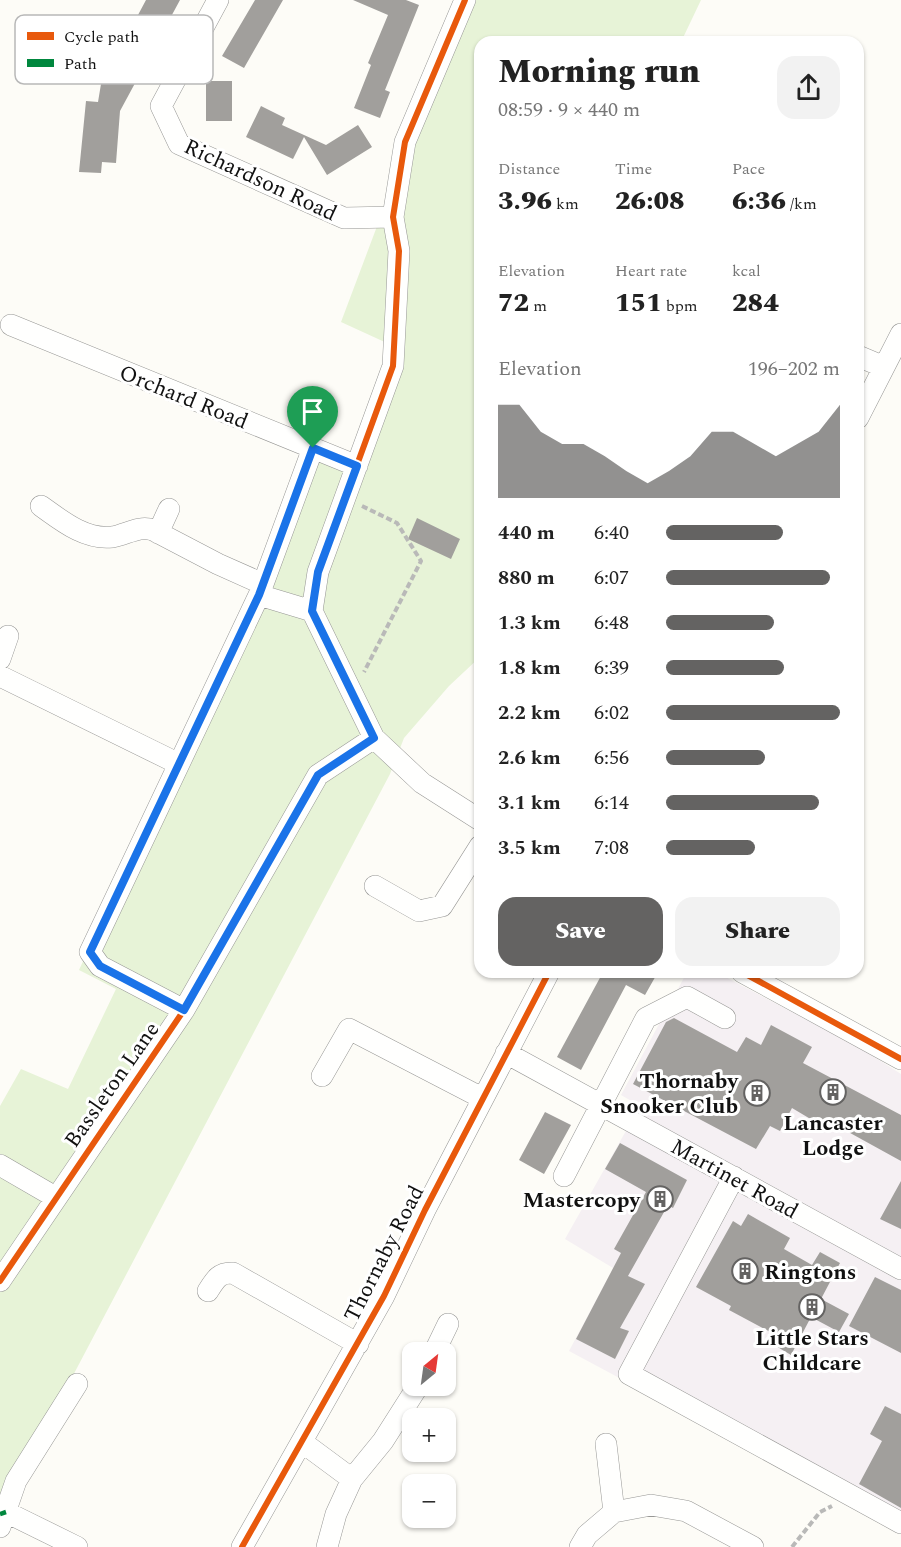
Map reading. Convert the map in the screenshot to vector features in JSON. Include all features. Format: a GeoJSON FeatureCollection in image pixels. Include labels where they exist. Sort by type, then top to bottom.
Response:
{"type":"FeatureCollection","features":[{"type":"Feature","properties":{"kind":"street","name":"Richardson Road"},"geometry":{"type":"LineString","coordinates":[[210,15],[218,0]]}},
{"type":"Feature","properties":{"kind":"street"},"geometry":{"type":"LineString","coordinates":[[465,0],[405,142],[393,217],[399,251],[393,366],[318,572],[312,611],[374,738],[422,783],[474,816]]}},
{"type":"Feature","properties":{"kind":"street","name":"Richardson Road"},"geometry":{"type":"LineString","coordinates":[[172,84],[161,105],[179,144],[344,218],[393,217]]}},
{"type":"Feature","properties":{"kind":"street","name":"Orchard Road"},"geometry":{"type":"LineString","coordinates":[[11,325],[357,466]]}},
{"type":"Feature","properties":{"kind":"street"},"geometry":{"type":"LineString","coordinates":[[864,406],[901,334]]}},
{"type":"Feature","properties":{"kind":"street"},"geometry":{"type":"LineString","coordinates":[[864,359],[884,368]]}},
{"type":"Feature","properties":{"kind":"street"},"geometry":{"type":"LineString","coordinates":[[184,1010],[100,966],[90,952],[261,589],[313,448]]}},
{"type":"Feature","properties":{"kind":"street"},"geometry":{"type":"LineString","coordinates":[[41,506],[68,526],[94,536],[112,537],[146,528],[261,589],[312,611]]}},
{"type":"Feature","properties":{"kind":"street"},"geometry":{"type":"LineString","coordinates":[[158,533],[169,509]]}},
{"type":"Feature","properties":{"kind":"street"},"geometry":{"type":"LineString","coordinates":[[0,659],[8,636]]}},
{"type":"Feature","properties":{"kind":"street"},"geometry":{"type":"LineString","coordinates":[[0,676],[178,764]]}},
{"type":"Feature","properties":{"kind":"street","name":"Bassleton Lane"},"geometry":{"type":"LineString","coordinates":[[0,1281],[184,1010],[318,775],[374,738]]}},
{"type":"Feature","properties":{"kind":"street"},"geometry":{"type":"LineString","coordinates":[[375,886],[419,911],[442,906],[474,860]]}},
{"type":"Feature","properties":{"kind":"street","name":"Thornaby Road"},"geometry":{"type":"LineString","coordinates":[[242,1547],[358,1344],[544,978]]}},
{"type":"Feature","properties":{"kind":"street"},"geometry":{"type":"LineString","coordinates":[[753,978],[901,1059]]}},
{"type":"Feature","properties":{"kind":"street"},"geometry":{"type":"LineString","coordinates":[[564,1176],[646,1018],[687,997],[725,1018]]}},
{"type":"Feature","properties":{"kind":"street"},"geometry":{"type":"LineString","coordinates":[[322,1076],[349,1029],[482,1098]]}},
{"type":"Feature","properties":{"kind":"street","name":"Martinet Road"},"geometry":{"type":"LineString","coordinates":[[506,1053],[901,1269]]}},
{"type":"Feature","properties":{"kind":"street"},"geometry":{"type":"LineString","coordinates":[[0,1166],[55,1197]]}},
{"type":"Feature","properties":{"kind":"street"},"geometry":{"type":"LineString","coordinates":[[734,1177],[630,1374],[901,1523]]}},
{"type":"Feature","properties":{"kind":"street"},"geometry":{"type":"LineString","coordinates":[[208,1291],[217,1277],[224,1272],[233,1274],[358,1344]]}},
{"type":"Feature","properties":{"kind":"street"},"geometry":{"type":"LineString","coordinates":[[439,1342],[448,1324]]}},
{"type":"Feature","properties":{"kind":"street"},"geometry":{"type":"LineString","coordinates":[[77,1383],[16,1481],[3,1519],[77,1547]]}},
{"type":"Feature","properties":{"kind":"street"},"geometry":{"type":"LineString","coordinates":[[327,1547],[336,1514],[352,1479],[383,1441],[412,1396]]}},
{"type":"Feature","properties":{"kind":"street"},"geometry":{"type":"LineString","coordinates":[[302,1442],[352,1479]]}},
{"type":"Feature","properties":{"kind":"street"},"geometry":{"type":"LineString","coordinates":[[606,1444],[614,1512]]}},
{"type":"Feature","properties":{"kind":"street"},"geometry":{"type":"LineString","coordinates":[[580,1547],[587,1535],[614,1512],[651,1505],[686,1511],[753,1547]]}},
{"type":"Feature","properties":{"kind":"path"},"geometry":{"type":"LineString","coordinates":[[345,498],[397,523],[421,561],[352,694]]}},
{"type":"Feature","properties":{"kind":"path"},"geometry":{"type":"LineString","coordinates":[[792,1547],[820,1512],[838,1504]]}},
{"type":"Feature","properties":{"kind":"shaded area"},"geometry":{"type":"Polygon","coordinates":[[[684,978],[727,978],[862,1049],[901,1074],[901,1529],[569,1351],[613,1268],[565,1239],[640,1106],[621,1095],[684,978]]]}},
{"type":"Feature","properties":{"kind":"green space"},"geometry":{"type":"Polygon","coordinates":[[[470,0],[701,0],[684,36],[474,36],[474,663],[449,686],[404,738],[390,774],[0,1514],[0,1106],[21,1069],[68,1089],[116,989],[79,970],[254,594],[311,444],[352,460],[389,344],[341,322],[408,144],[470,0]]]}},
{"type":"Feature","properties":{"kind":"building"},"geometry":{"type":"Polygon","coordinates":[[[146,0],[180,0],[172,15],[138,15],[146,0]]]}},
{"type":"Feature","properties":{"kind":"building"},"geometry":{"type":"Polygon","coordinates":[[[255,0],[283,0],[244,68],[222,56],[255,0]]]}},
{"type":"Feature","properties":{"kind":"building"},"geometry":{"type":"Polygon","coordinates":[[[353,0],[406,0],[419,5],[385,90],[390,92],[380,118],[354,108],[371,65],[368,63],[388,15],[353,0]]]}},
{"type":"Feature","properties":{"kind":"building"},"geometry":{"type":"Polygon","coordinates":[[[213,81],[232,81],[232,121],[206,121],[206,84],[213,84],[213,81]]]}},
{"type":"Feature","properties":{"kind":"building"},"geometry":{"type":"Polygon","coordinates":[[[101,84],[135,84],[120,111],[116,163],[102,162],[101,173],[79,172],[86,101],[98,102],[101,84]]]}},
{"type":"Feature","properties":{"kind":"building"},"geometry":{"type":"Polygon","coordinates":[[[261,106],[285,118],[282,125],[326,145],[358,125],[372,147],[327,175],[304,137],[293,159],[246,137],[261,106]]]}},
{"type":"Feature","properties":{"kind":"building"},"geometry":{"type":"Polygon","coordinates":[[[417,518],[460,539],[451,559],[408,539],[417,518]]]}},
{"type":"Feature","properties":{"kind":"building"},"geometry":{"type":"Polygon","coordinates":[[[600,978],[655,978],[645,995],[626,985],[581,1070],[557,1057],[600,978]]]}},
{"type":"Feature","properties":{"kind":"building"},"geometry":{"type":"Polygon","coordinates":[[[674,1018],[737,1052],[746,1037],[761,1045],[771,1025],[812,1047],[803,1063],[901,1115],[901,1161],[832,1123],[829,1130],[792,1108],[780,1131],[770,1126],[756,1149],[633,1084],[666,1022],[674,1018]]]}},
{"type":"Feature","properties":{"kind":"building"},"geometry":{"type":"Polygon","coordinates":[[[545,1112],[571,1125],[544,1174],[519,1160],[545,1112]]]}},
{"type":"Feature","properties":{"kind":"building"},"geometry":{"type":"Polygon","coordinates":[[[620,1143],[687,1180],[673,1208],[668,1205],[628,1276],[645,1284],[620,1328],[629,1331],[615,1359],[576,1339],[621,1253],[614,1249],[646,1192],[605,1169],[620,1143]]]}},
{"type":"Feature","properties":{"kind":"building"},"geometry":{"type":"Polygon","coordinates":[[[901,1181],[901,1229],[880,1219],[901,1181]]]}},
{"type":"Feature","properties":{"kind":"building"},"geometry":{"type":"Polygon","coordinates":[[[748,1214],[790,1238],[784,1249],[812,1265],[820,1252],[840,1263],[821,1299],[849,1314],[839,1332],[811,1317],[791,1355],[769,1342],[774,1334],[729,1310],[731,1306],[696,1287],[733,1221],[741,1226],[748,1214]]]}},
{"type":"Feature","properties":{"kind":"building"},"geometry":{"type":"Polygon","coordinates":[[[875,1277],[901,1290],[901,1353],[849,1326],[875,1277]]]}},
{"type":"Feature","properties":{"kind":"building"},"geometry":{"type":"Polygon","coordinates":[[[885,1406],[901,1414],[901,1508],[859,1484],[882,1441],[870,1434],[885,1406]]]}},
{"type":"Feature","properties":{"kind":"marked path"},"geometry":{"type":"LineString","coordinates":[[0,1514],[6,1512]]}},
{"type":"Feature","properties":{"kind":"cycle path"},"geometry":{"type":"LineString","coordinates":[[312,611],[318,572],[393,366],[399,251],[393,217],[405,142],[465,0]]}},
{"type":"Feature","properties":{"kind":"cycle path"},"geometry":{"type":"LineString","coordinates":[[0,1281],[184,1010],[318,775],[374,738]]}},
{"type":"Feature","properties":{"kind":"cycle path"},"geometry":{"type":"LineString","coordinates":[[242,1547],[384,1296],[425,1210],[546,978]]}},
{"type":"Feature","properties":{"kind":"cycle path"},"geometry":{"type":"LineString","coordinates":[[753,978],[901,1059]]}},
{"type":"Feature","properties":{"kind":"place","name":"Lancaster Lodge"},"geometry":{"type":"Point","coordinates":[833,1092]}},
{"type":"Feature","properties":{"kind":"place","name":"Thornaby Snooker Club"},"geometry":{"type":"Point","coordinates":[757,1093]}},
{"type":"Feature","properties":{"kind":"place","name":"Mastercopy"},"geometry":{"type":"Point","coordinates":[660,1199]}},
{"type":"Feature","properties":{"kind":"place","name":"Ringtons"},"geometry":{"type":"Point","coordinates":[745,1271]}},
{"type":"Feature","properties":{"kind":"place","name":"Little Stars Childcare"},"geometry":{"type":"Point","coordinates":[812,1307]}},
{"type":"Feature","properties":{"kind":"route"},"geometry":{"type":"LineString","coordinates":[[313,448],[357,466],[318,572],[312,611],[374,738],[318,775],[184,1010],[100,966],[90,952],[259,595],[313,448]]}}]}
